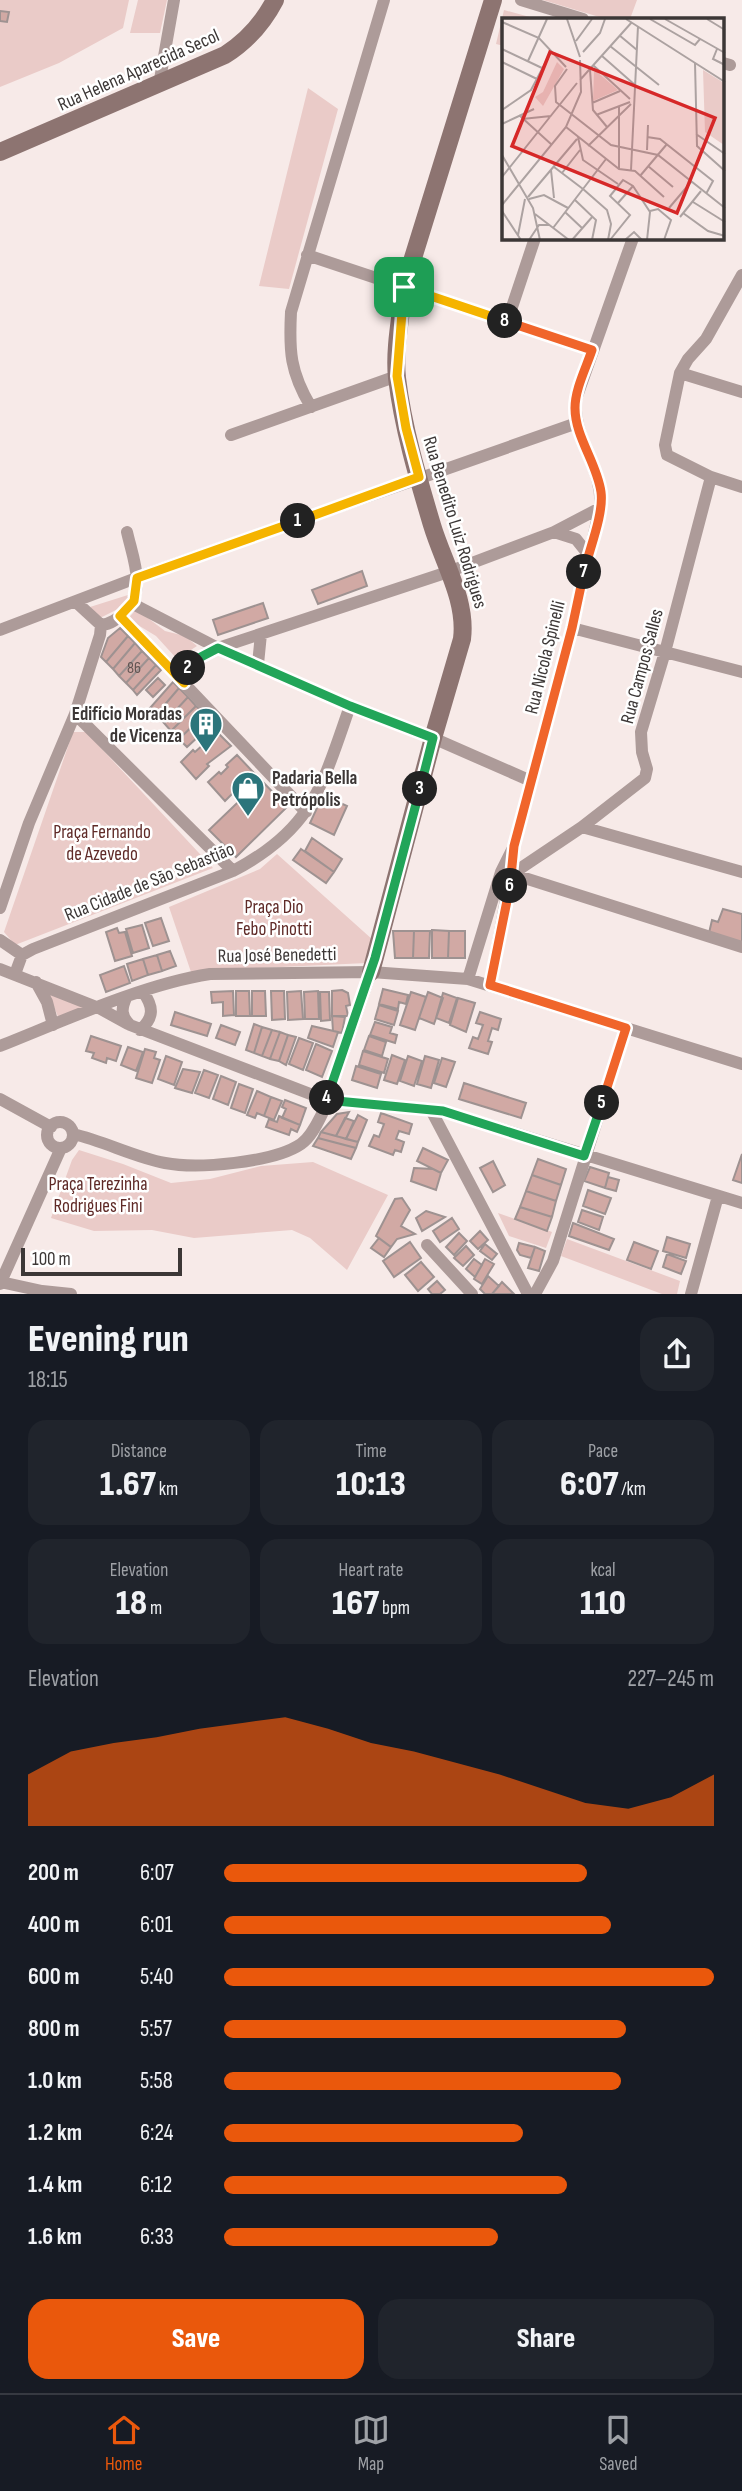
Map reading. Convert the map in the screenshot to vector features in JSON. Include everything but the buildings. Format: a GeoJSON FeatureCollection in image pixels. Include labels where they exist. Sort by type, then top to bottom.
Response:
{"type":"FeatureCollection","features":[{"type":"Feature","properties":{"kind":"street"},"geometry":{"type":"LineString","coordinates":[[159,85],[174,0]]}},
{"type":"Feature","properties":{"kind":"street","name":"Rua Helena Aparecida Secol"},"geometry":{"type":"LineString","coordinates":[[0,152],[225,55],[263,21],[275,0]]}},
{"type":"Feature","properties":{"kind":"street"},"geometry":{"type":"LineString","coordinates":[[311,407],[298,385],[290,354],[291,312],[384,0]]}},
{"type":"Feature","properties":{"kind":"street","name":"Rua Benedito Luiz Rodrigues"},"geometry":{"type":"LineString","coordinates":[[73,1134],[165,1163],[188,1167],[217,1165],[275,1155],[298,1145],[316,1127],[326,1100],[371,972],[463,630],[462,612],[432,527],[406,428],[397,376],[404,287],[493,0]]}},
{"type":"Feature","properties":{"kind":"street"},"geometry":{"type":"LineString","coordinates":[[521,0],[580,18]]}},
{"type":"Feature","properties":{"kind":"street"},"geometry":{"type":"LineString","coordinates":[[507,322],[534,240]]}},
{"type":"Feature","properties":{"kind":"street","name":"Rua Nicola Spinelli"},"geometry":{"type":"LineString","coordinates":[[468,979],[507,873],[572,628],[600,508],[601,494],[597,477],[577,423],[576,399],[632,240]]}},
{"type":"Feature","properties":{"kind":"street"},"geometry":{"type":"LineString","coordinates":[[307,255],[592,350]]}},
{"type":"Feature","properties":{"kind":"street"},"geometry":{"type":"LineString","coordinates":[[742,275],[736,295],[680,373],[665,445],[667,455],[711,477],[742,486]]}},
{"type":"Feature","properties":{"kind":"street"},"geometry":{"type":"LineString","coordinates":[[680,373],[742,392]]}},
{"type":"Feature","properties":{"kind":"street"},"geometry":{"type":"LineString","coordinates":[[232,435],[397,376]]}},
{"type":"Feature","properties":{"kind":"street"},"geometry":{"type":"LineString","coordinates":[[0,630],[137,578],[577,423]]}},
{"type":"Feature","properties":{"kind":"street","name":"Rua Campos Salles"},"geometry":{"type":"LineString","coordinates":[[507,873],[582,827],[645,778],[647,769],[641,747],[641,732],[711,477]]}},
{"type":"Feature","properties":{"kind":"street"},"geometry":{"type":"LineString","coordinates":[[184,683],[192,662],[218,648],[448,572],[554,532],[600,508]]}},
{"type":"Feature","properties":{"kind":"street"},"geometry":{"type":"LineString","coordinates":[[554,532],[576,539],[588,554]]}},
{"type":"Feature","properties":{"kind":"street"},"geometry":{"type":"LineString","coordinates":[[101,625],[120,616],[133,604],[137,593],[137,578],[127,533]]}},
{"type":"Feature","properties":{"kind":"street"},"geometry":{"type":"LineString","coordinates":[[76,602],[101,625]]}},
{"type":"Feature","properties":{"kind":"street"},"geometry":{"type":"LineString","coordinates":[[133,604],[218,648],[350,706],[531,780]]}},
{"type":"Feature","properties":{"kind":"street"},"geometry":{"type":"LineString","coordinates":[[120,616],[306,812]]}},
{"type":"Feature","properties":{"kind":"street"},"geometry":{"type":"LineString","coordinates":[[0,908],[29,823],[75,714],[101,625]]}},
{"type":"Feature","properties":{"kind":"street"},"geometry":{"type":"LineString","coordinates":[[572,628],[742,672]]}},
{"type":"Feature","properties":{"kind":"street"},"geometry":{"type":"LineString","coordinates":[[258,664],[261,634]]}},
{"type":"Feature","properties":{"kind":"street","name":"Rua Cidade de São Sebastião"},"geometry":{"type":"LineString","coordinates":[[22,955],[63,936],[233,871],[274,846],[288,835],[306,812],[325,778],[350,706]]}},
{"type":"Feature","properties":{"kind":"street"},"geometry":{"type":"LineString","coordinates":[[75,714],[233,871]]}},
{"type":"Feature","properties":{"kind":"street"},"geometry":{"type":"LineString","coordinates":[[582,827],[742,872]]}},
{"type":"Feature","properties":{"kind":"street"},"geometry":{"type":"LineString","coordinates":[[507,873],[742,947]]}},
{"type":"Feature","properties":{"kind":"street","name":"Rua Nicola Spinelli"},"geometry":{"type":"LineString","coordinates":[[490,985],[507,873]]}},
{"type":"Feature","properties":{"kind":"street"},"geometry":{"type":"LineString","coordinates":[[0,940],[22,955],[15,974]]}},
{"type":"Feature","properties":{"kind":"street"},"geometry":{"type":"LineString","coordinates":[[0,969],[99,1008],[135,1028],[326,1100],[452,1114],[742,1203]]}},
{"type":"Feature","properties":{"kind":"street","name":"Rua José Benedetti"},"geometry":{"type":"LineString","coordinates":[[0,1046],[189,977],[210,974],[371,972],[468,979],[742,1064]]}},
{"type":"Feature","properties":{"kind":"street"},"geometry":{"type":"LineString","coordinates":[[36,982],[47,1002],[53,1025]]}},
{"type":"Feature","properties":{"kind":"street"},"geometry":{"type":"LineString","coordinates":[[135,1028],[151,1019],[151,1006],[143,992]]}},
{"type":"Feature","properties":{"kind":"street"},"geometry":{"type":"LineString","coordinates":[[126,998],[122,1010],[125,1020],[135,1028]]}},
{"type":"Feature","properties":{"kind":"street"},"geometry":{"type":"LineString","coordinates":[[535,1294],[553,1261],[626,1028]]}},
{"type":"Feature","properties":{"kind":"street"},"geometry":{"type":"LineString","coordinates":[[0,1098],[51,1127],[62,1123],[69,1126],[73,1134],[71,1142],[61,1148],[1,1283],[71,1294]]}},
{"type":"Feature","properties":{"kind":"street"},"geometry":{"type":"LineString","coordinates":[[431,1110],[528,1294]]}},
{"type":"Feature","properties":{"kind":"street"},"geometry":{"type":"LineString","coordinates":[[51,1127],[48,1139],[53,1146],[61,1148]]}},
{"type":"Feature","properties":{"kind":"street"},"geometry":{"type":"LineString","coordinates":[[691,1294],[718,1196]]}},
{"type":"Feature","properties":{"kind":"street"},"geometry":{"type":"LineString","coordinates":[[427,1245],[472,1294]]}},
{"type":"Feature","properties":{"kind":"green space"},"geometry":{"type":"Polygon","coordinates":[[[0,0],[129,0],[123,28],[59,63],[0,87],[0,0]]]}},
{"type":"Feature","properties":{"kind":"green space"},"geometry":{"type":"Polygon","coordinates":[[[138,0],[167,0],[160,33],[130,33],[138,0]]]}},
{"type":"Feature","properties":{"kind":"green space"},"geometry":{"type":"Polygon","coordinates":[[[543,0],[637,0],[630,18],[603,18],[543,0]]]}},
{"type":"Feature","properties":{"kind":"green space"},"geometry":{"type":"Polygon","coordinates":[[[504,10],[533,18],[502,18],[504,10]]]}},
{"type":"Feature","properties":{"kind":"green space"},"geometry":{"type":"Polygon","coordinates":[[[502,18],[502,46],[496,44],[502,18]]]}},
{"type":"Feature","properties":{"kind":"green space"},"geometry":{"type":"Polygon","coordinates":[[[308,88],[338,109],[289,289],[259,286],[308,88]]]}},
{"type":"Feature","properties":{"kind":"green space"},"geometry":{"type":"Polygon","coordinates":[[[128,595],[130,603],[100,618],[90,607],[128,595]]]}},
{"type":"Feature","properties":{"kind":"green space"},"geometry":{"type":"Polygon","coordinates":[[[136,609],[165,631],[185,636],[197,646],[177,659],[156,636],[128,619],[136,609]]]}},
{"type":"Feature","properties":{"kind":"green space","name":"Praça Fernando de Azevedo"},"geometry":{"type":"Polygon","coordinates":[[[73,732],[86,732],[213,868],[15,945],[4,932],[73,732]]]}},
{"type":"Feature","properties":{"kind":"green space","name":"Praça Dio Febo Pinotti"},"geometry":{"type":"Polygon","coordinates":[[[277,854],[373,940],[367,963],[213,970],[192,975],[169,907],[260,869],[277,854]]]}},
{"type":"Feature","properties":{"kind":"green space"},"geometry":{"type":"Polygon","coordinates":[[[46,988],[89,1005],[59,1019],[46,988]]]}},
{"type":"Feature","properties":{"kind":"green space","name":"Praça Terezinha Rodrigues Fini"},"geometry":{"type":"Polygon","coordinates":[[[79,1150],[171,1183],[210,1179],[261,1166],[313,1162],[388,1195],[347,1270],[310,1238],[292,1230],[194,1238],[152,1230],[94,1231],[51,1218],[72,1160],[79,1150]]]}},
{"type":"Feature","properties":{"kind":"green space"},"geometry":{"type":"Polygon","coordinates":[[[498,1213],[552,1232],[546,1248],[509,1236],[498,1213]]]}},
{"type":"Feature","properties":{"kind":"green space"},"geometry":{"type":"Polygon","coordinates":[[[567,1239],[680,1281],[677,1294],[662,1294],[561,1256],[567,1239]]]}},
{"type":"Feature","properties":{"kind":"place","name":"Edifício Moradas de Vicenza"},"geometry":{"type":"Point","coordinates":[206,754]}},
{"type":"Feature","properties":{"kind":"place","name":"Padaria Bella Petrópolis"},"geometry":{"type":"Point","coordinates":[248,818]}},
{"type":"Feature","properties":{"kind":"route"},"geometry":{"type":"LineString","coordinates":[[404,287],[592,350],[576,399],[575,415],[597,477],[601,494],[600,508],[572,628],[514,846],[512,874],[490,985],[626,1028],[584,1156],[443,1111],[326,1100],[375,958],[433,738],[350,706],[218,648],[192,662],[184,683],[120,616],[133,604],[137,593],[137,578],[419,477],[406,428],[397,376],[404,287]]}}]}
